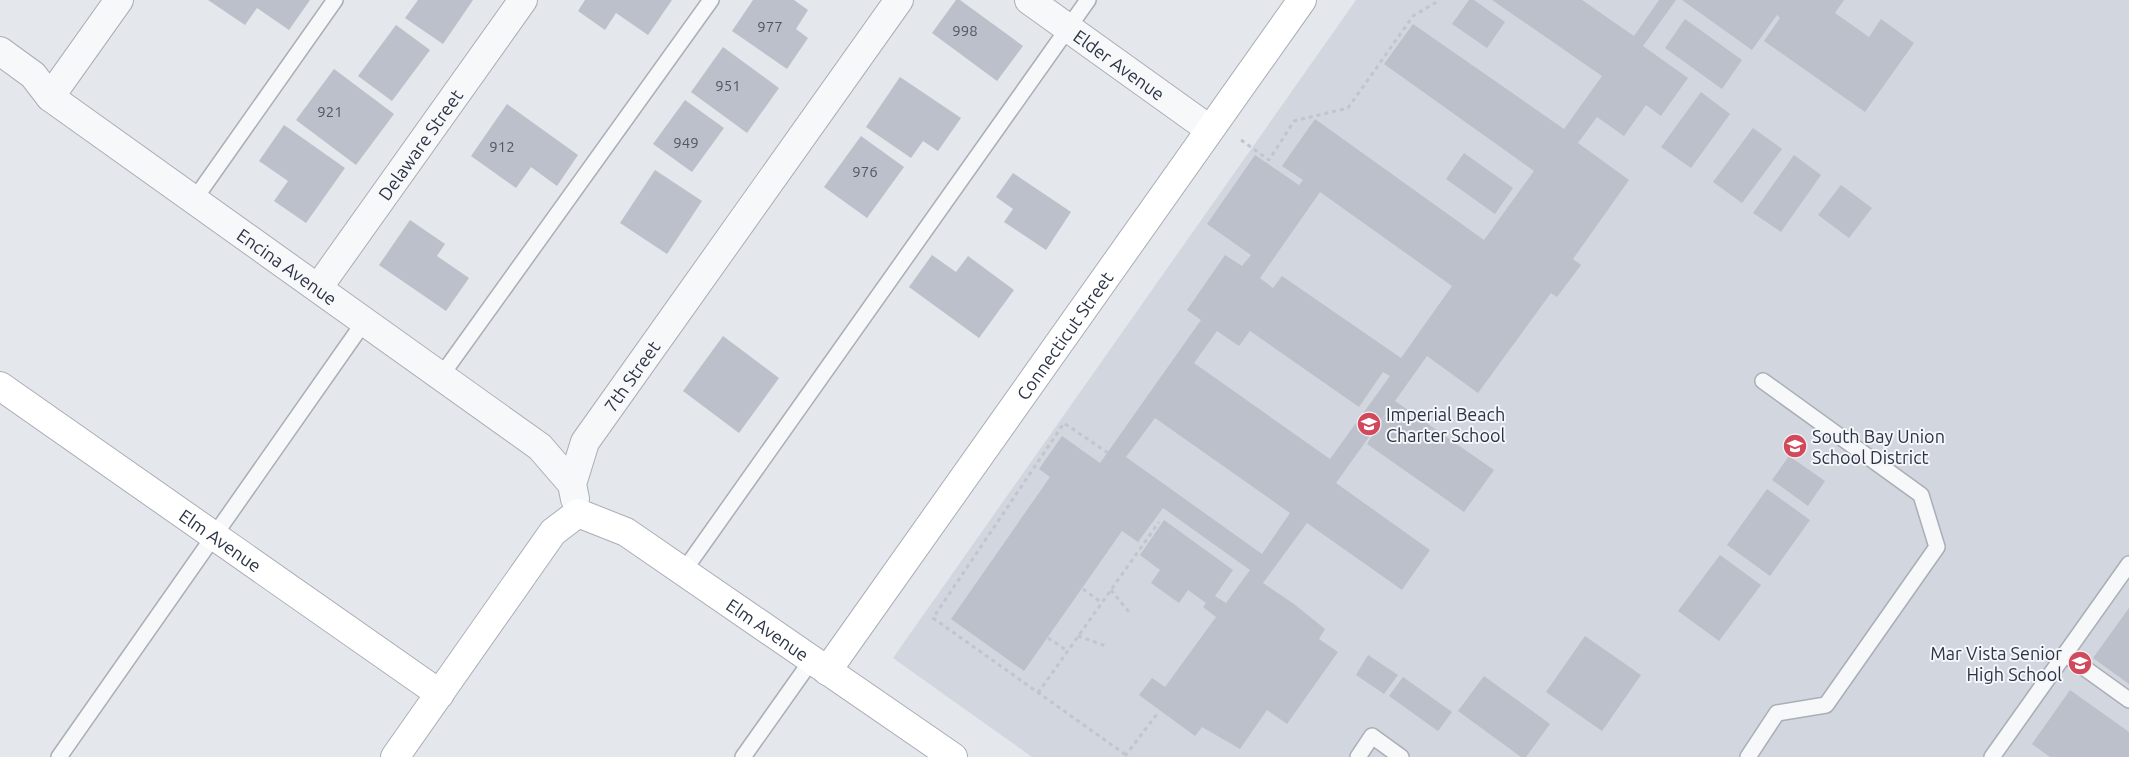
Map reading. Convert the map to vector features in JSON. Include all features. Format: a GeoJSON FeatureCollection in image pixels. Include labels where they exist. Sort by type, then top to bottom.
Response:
{"type":"FeatureCollection","features":[{"type":"Feature","properties":{"kind":"street"},"geometry":{"type":"LineString","coordinates":[[50,97],[119,0]]}},
{"type":"Feature","properties":{"kind":"street","name":"Delaware Street"},"geometry":{"type":"LineString","coordinates":[[318,288],[523,0]]}},
{"type":"Feature","properties":{"kind":"street","name":"7th Street"},"geometry":{"type":"LineString","coordinates":[[578,513],[572,484],[585,442],[899,0]]}},
{"type":"Feature","properties":{"kind":"street","name":"Elder Avenue"},"geometry":{"type":"LineString","coordinates":[[1029,0],[1209,129]]}},
{"type":"Feature","properties":{"kind":"street","name":"Connecticut Street"},"geometry":{"type":"LineString","coordinates":[[819,666],[1302,0]]}},
{"type":"Feature","properties":{"kind":"street","name":"Encina Avenue"},"geometry":{"type":"LineString","coordinates":[[0,51],[33,74],[50,97],[540,447],[572,484]]}},
{"type":"Feature","properties":{"kind":"street","name":"Elm Avenue"},"geometry":{"type":"LineString","coordinates":[[0,386],[440,694]]}},
{"type":"Feature","properties":{"kind":"street"},"geometry":{"type":"LineString","coordinates":[[396,757],[553,532],[578,513]]}},
{"type":"Feature","properties":{"kind":"street","name":"Elm Avenue"},"geometry":{"type":"LineString","coordinates":[[578,513],[626,532],[953,757]]}},
{"type":"Feature","properties":{"kind":"lane"},"geometry":{"type":"LineString","coordinates":[[194,200],[335,0]]}},
{"type":"Feature","properties":{"kind":"lane"},"geometry":{"type":"LineString","coordinates":[[441,376],[711,0]]}},
{"type":"Feature","properties":{"kind":"lane"},"geometry":{"type":"LineString","coordinates":[[683,572],[1088,0]]}},
{"type":"Feature","properties":{"kind":"lane"},"geometry":{"type":"LineString","coordinates":[[59,757],[364,322]]}},
{"type":"Feature","properties":{"kind":"lane"},"geometry":{"type":"LineString","coordinates":[[1748,757],[1777,714],[1826,706],[1937,547],[1921,495],[1764,381]]}},
{"type":"Feature","properties":{"kind":"lane"},"geometry":{"type":"LineString","coordinates":[[1992,757],[2129,564]]}},
{"type":"Feature","properties":{"kind":"lane"},"geometry":{"type":"LineString","coordinates":[[2065,654],[2129,700]]}},
{"type":"Feature","properties":{"kind":"lane"},"geometry":{"type":"LineString","coordinates":[[743,757],[819,666]]}},
{"type":"Feature","properties":{"kind":"lane"},"geometry":{"type":"LineString","coordinates":[[1358,757],[1372,736],[1401,757]]}},
{"type":"Feature","properties":{"kind":"path"},"geometry":{"type":"LineString","coordinates":[[1240,139],[1269,160],[1294,121],[1348,108],[1412,16],[1440,0]]}},
{"type":"Feature","properties":{"kind":"path"},"geometry":{"type":"LineString","coordinates":[[1108,453],[1064,423],[934,618],[1125,756],[1156,714]]}},
{"type":"Feature","properties":{"kind":"path"},"geometry":{"type":"LineString","coordinates":[[1038,693],[1159,522]]}},
{"type":"Feature","properties":{"kind":"path"},"geometry":{"type":"LineString","coordinates":[[1082,589],[1102,603]]}},
{"type":"Feature","properties":{"kind":"path"},"geometry":{"type":"LineString","coordinates":[[1111,590],[1129,612]]}},
{"type":"Feature","properties":{"kind":"path"},"geometry":{"type":"LineString","coordinates":[[1078,636],[1106,646]]}},
{"type":"Feature","properties":{"kind":"path"},"geometry":{"type":"LineString","coordinates":[[1048,638],[1068,651]]}},
{"type":"Feature","properties":{"kind":"shaded area","name":"Imperial Beach Charter School"},"geometry":{"type":"Polygon","coordinates":[[[1356,0],[2129,0],[2129,757],[1032,757],[893,658],[1356,0]]]}},
{"type":"Feature","properties":{"kind":"building"},"geometry":{"type":"Polygon","coordinates":[[[208,0],[310,0],[289,30],[257,8],[245,25],[208,0]]]}},
{"type":"Feature","properties":{"kind":"building"},"geometry":{"type":"Polygon","coordinates":[[[418,0],[473,0],[443,44],[405,18],[418,0]]]}},
{"type":"Feature","properties":{"kind":"building"},"geometry":{"type":"Polygon","coordinates":[[[585,0],[672,0],[648,35],[616,13],[605,30],[578,11],[585,0]]]}},
{"type":"Feature","properties":{"kind":"building"},"geometry":{"type":"Polygon","coordinates":[[[753,0],[794,0],[808,10],[796,29],[808,38],[787,69],[732,31],[753,0]]]}},
{"type":"Feature","properties":{"kind":"building"},"geometry":{"type":"Polygon","coordinates":[[[956,0],[960,0],[1023,46],[997,81],[932,33],[956,0]]]}},
{"type":"Feature","properties":{"kind":"building"},"geometry":{"type":"Polygon","coordinates":[[[1469,0],[1474,0],[1505,22],[1487,48],[1452,24],[1469,0]]]}},
{"type":"Feature","properties":{"kind":"building"},"geometry":{"type":"Polygon","coordinates":[[[1492,0],[1582,0],[1634,36],[1659,0],[1676,0],[1643,46],[1688,78],[1661,116],[1646,105],[1624,136],[1597,117],[1578,143],[1629,180],[1573,259],[1581,265],[1557,297],[1551,293],[1478,393],[1427,356],[1395,401],[1494,470],[1464,512],[1367,444],[1389,409],[1336,483],[1430,550],[1402,590],[1307,523],[1263,583],[1294,604],[1325,629],[1319,639],[1338,652],[1287,724],[1267,710],[1240,749],[1202,727],[1195,736],[1139,695],[1152,678],[1165,687],[1216,617],[1203,607],[1206,603],[1188,590],[1179,603],[1151,583],[1160,570],[1140,555],[1164,520],[1233,570],[1215,596],[1226,603],[1250,570],[1163,508],[1138,542],[1122,531],[1024,671],[951,619],[1050,477],[1039,469],[1062,436],[1100,463],[1201,320],[1187,310],[1225,255],[1242,266],[1251,255],[1207,224],[1255,155],[1299,185],[1303,180],[1282,166],[1315,119],[1484,240],[1534,171],[1384,64],[1413,24],[1564,129],[1602,76],[1492,0]],[[1320,192],[1260,278],[1273,288],[1282,276],[1401,358],[1452,286],[1320,192]],[[1217,331],[1194,363],[1330,459],[1390,376],[1383,372],[1359,407],[1250,331],[1239,346],[1217,331]],[[1155,418],[1126,457],[1262,554],[1290,513],[1155,418]]]}},
{"type":"Feature","properties":{"kind":"building"},"geometry":{"type":"Polygon","coordinates":[[[1682,0],[1844,0],[1835,13],[1869,37],[1881,19],[1914,43],[1865,112],[1764,41],[1780,18],[1777,15],[1752,50],[1682,0]]]}},
{"type":"Feature","properties":{"kind":"building"},"geometry":{"type":"Polygon","coordinates":[[[1685,19],[1742,60],[1722,89],[1665,48],[1685,19]]]}},
{"type":"Feature","properties":{"kind":"building"},"geometry":{"type":"Polygon","coordinates":[[[396,25],[430,50],[392,101],[358,76],[396,25]]]}},
{"type":"Feature","properties":{"kind":"building"},"geometry":{"type":"Polygon","coordinates":[[[723,47],[779,88],[747,133],[691,92],[723,47]]]}},
{"type":"Feature","properties":{"kind":"building"},"geometry":{"type":"Polygon","coordinates":[[[334,69],[394,114],[356,165],[296,120],[334,69]]]}},
{"type":"Feature","properties":{"kind":"building"},"geometry":{"type":"Polygon","coordinates":[[[900,77],[961,118],[938,151],[923,141],[911,158],[866,127],[900,77]]]}},
{"type":"Feature","properties":{"kind":"building"},"geometry":{"type":"Polygon","coordinates":[[[1701,92],[1730,114],[1691,168],[1661,147],[1701,92]]]}},
{"type":"Feature","properties":{"kind":"building"},"geometry":{"type":"Polygon","coordinates":[[[685,100],[724,128],[692,172],[653,144],[685,100]]]}},
{"type":"Feature","properties":{"kind":"building"},"geometry":{"type":"Polygon","coordinates":[[[507,104],[578,155],[557,186],[531,167],[516,188],[471,156],[507,104]]]}},
{"type":"Feature","properties":{"kind":"building"},"geometry":{"type":"Polygon","coordinates":[[[284,125],[345,168],[306,223],[274,201],[288,181],[259,161],[284,125]]]}},
{"type":"Feature","properties":{"kind":"building"},"geometry":{"type":"Polygon","coordinates":[[[1753,128],[1782,149],[1742,203],[1713,182],[1753,128]]]}},
{"type":"Feature","properties":{"kind":"building"},"geometry":{"type":"Polygon","coordinates":[[[861,136],[904,167],[867,218],[824,187],[861,136]]]}},
{"type":"Feature","properties":{"kind":"building"},"geometry":{"type":"Polygon","coordinates":[[[1464,153],[1513,188],[1495,214],[1446,179],[1464,153]]]}},
{"type":"Feature","properties":{"kind":"building"},"geometry":{"type":"Polygon","coordinates":[[[1794,155],[1821,175],[1781,232],[1753,213],[1794,155]]]}},
{"type":"Feature","properties":{"kind":"building"},"geometry":{"type":"Polygon","coordinates":[[[655,170],[702,201],[667,254],[620,223],[655,170]]]}},
{"type":"Feature","properties":{"kind":"building"},"geometry":{"type":"Polygon","coordinates":[[[1013,173],[1071,212],[1046,250],[1004,222],[1013,209],[996,197],[1013,173]]]}},
{"type":"Feature","properties":{"kind":"building"},"geometry":{"type":"Polygon","coordinates":[[[1841,185],[1872,208],[1849,238],[1818,215],[1841,185]]]}},
{"type":"Feature","properties":{"kind":"building"},"geometry":{"type":"Polygon","coordinates":[[[410,220],[445,244],[437,256],[469,278],[446,311],[379,265],[410,220]]]}},
{"type":"Feature","properties":{"kind":"building"},"geometry":{"type":"Polygon","coordinates":[[[932,255],[956,272],[968,256],[1014,290],[979,338],[909,287],[932,255]]]}},
{"type":"Feature","properties":{"kind":"building"},"geometry":{"type":"Polygon","coordinates":[[[723,336],[779,378],[739,433],[683,391],[723,336]]]}},
{"type":"Feature","properties":{"kind":"building"},"geometry":{"type":"Polygon","coordinates":[[[1789,456],[1825,481],[1808,506],[1772,480],[1789,456]]]}},
{"type":"Feature","properties":{"kind":"building"},"geometry":{"type":"Polygon","coordinates":[[[1767,489],[1810,520],[1770,576],[1727,545],[1767,489]]]}},
{"type":"Feature","properties":{"kind":"building"},"geometry":{"type":"Polygon","coordinates":[[[1720,555],[1761,585],[1719,641],[1678,611],[1720,555]]]}},
{"type":"Feature","properties":{"kind":"building"},"geometry":{"type":"Polygon","coordinates":[[[2129,608],[2129,684],[2093,658],[2129,608]]]}},
{"type":"Feature","properties":{"kind":"building"},"geometry":{"type":"Polygon","coordinates":[[[1585,636],[1641,675],[1602,731],[1546,692],[1585,636]]]}},
{"type":"Feature","properties":{"kind":"building"},"geometry":{"type":"Polygon","coordinates":[[[1368,655],[1398,675],[1384,694],[1356,675],[1368,655]]]}},
{"type":"Feature","properties":{"kind":"building"},"geometry":{"type":"Polygon","coordinates":[[[1484,676],[1550,724],[1526,757],[1521,757],[1458,711],[1484,676]]]}},
{"type":"Feature","properties":{"kind":"building"},"geometry":{"type":"Polygon","coordinates":[[[1403,677],[1452,712],[1438,731],[1389,696],[1403,677]]]}},
{"type":"Feature","properties":{"kind":"building"},"geometry":{"type":"Polygon","coordinates":[[[2070,690],[2129,732],[2129,757],[2050,757],[2032,744],[2070,690]]]}},
{"type":"Feature","properties":{"kind":"place","name":"Imperial Beach Charter School"},"geometry":{"type":"Point","coordinates":[1369,424]}},
{"type":"Feature","properties":{"kind":"place","name":"South Bay Union School District"},"geometry":{"type":"Point","coordinates":[1795,446]}},
{"type":"Feature","properties":{"kind":"place","name":"Mar Vista Senior High School"},"geometry":{"type":"Point","coordinates":[2080,663]}}]}
